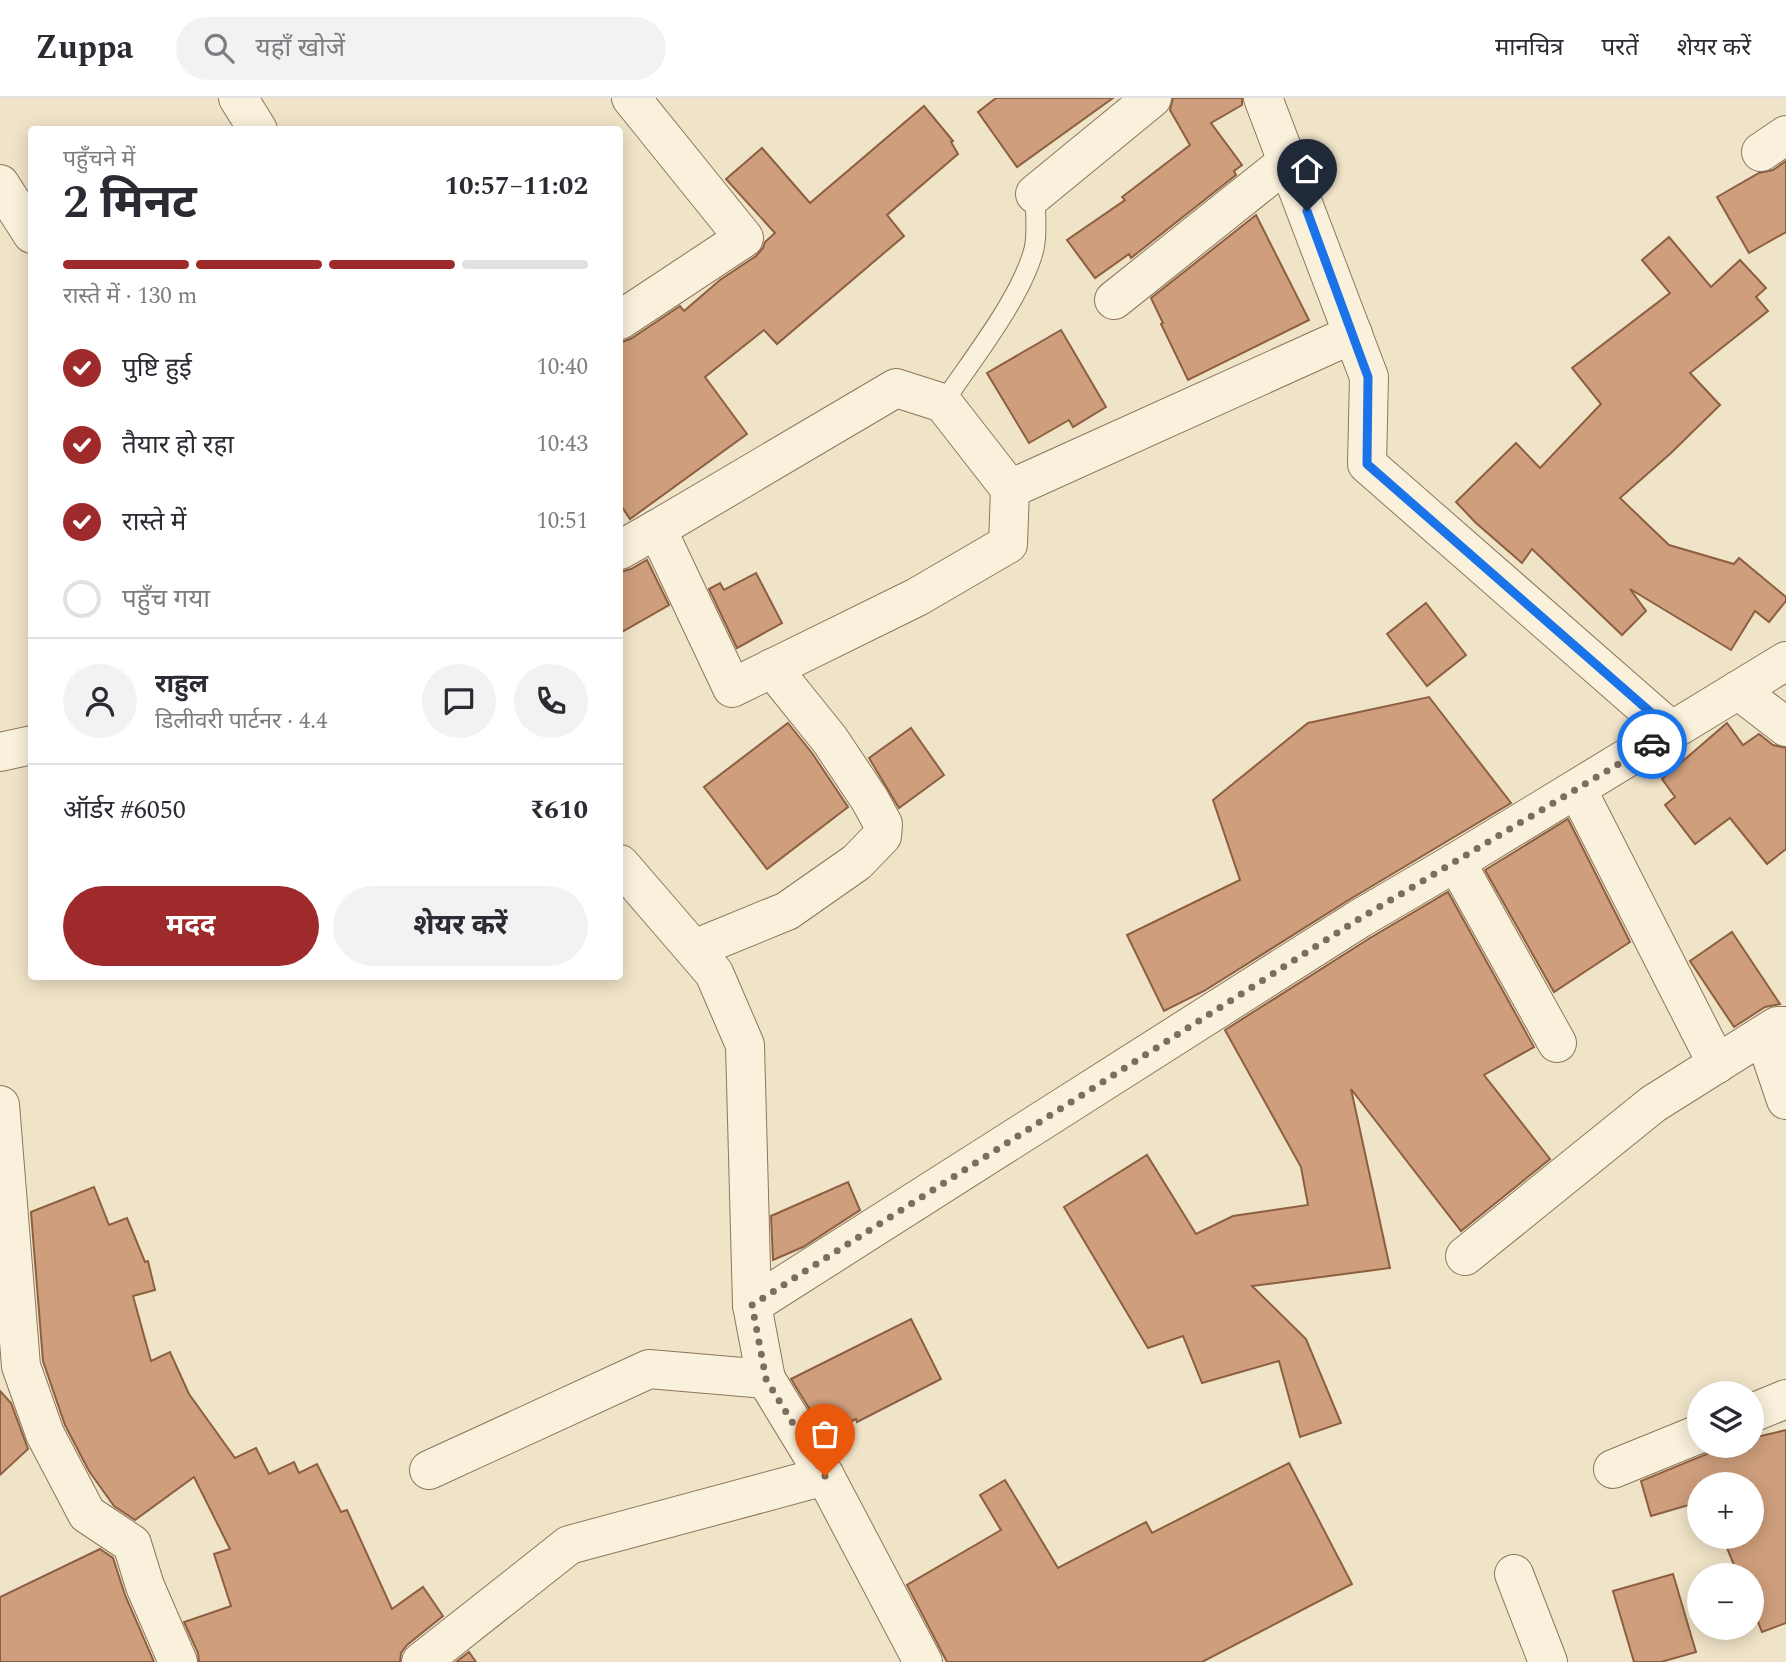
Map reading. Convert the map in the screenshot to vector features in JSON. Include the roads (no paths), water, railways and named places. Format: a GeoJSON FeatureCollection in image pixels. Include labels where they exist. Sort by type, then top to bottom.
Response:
{"type":"FeatureCollection","features":[{"type":"Feature","properties":{"kind":"street"},"geometry":{"type":"LineString","coordinates":[[238,98],[256,126]]}},
{"type":"Feature","properties":{"kind":"street"},"geometry":{"type":"LineString","coordinates":[[623,318],[744,237],[631,98]]}},
{"type":"Feature","properties":{"kind":"street"},"geometry":{"type":"LineString","coordinates":[[1035,194],[1152,98]]}},
{"type":"Feature","properties":{"kind":"street"},"geometry":{"type":"LineString","coordinates":[[1263,98],[1368,377],[1367,464],[1672,731]]}},
{"type":"Feature","properties":{"kind":"street"},"geometry":{"type":"LineString","coordinates":[[1114,300],[1288,161]]}},
{"type":"Feature","properties":{"kind":"street"},"geometry":{"type":"LineString","coordinates":[[0,184],[28,228]]}},
{"type":"Feature","properties":{"kind":"street"},"geometry":{"type":"LineString","coordinates":[[1010,489],[1353,334]]}},
{"type":"Feature","properties":{"kind":"street"},"geometry":{"type":"LineString","coordinates":[[623,548],[896,388],[943,403],[1010,489],[1009,544],[917,597],[732,688],[657,529]]}},
{"type":"Feature","properties":{"kind":"street"},"geometry":{"type":"LineString","coordinates":[[752,1305],[1359,919],[1786,661]]}},
{"type":"Feature","properties":{"kind":"street"},"geometry":{"type":"LineString","coordinates":[[694,949],[787,911],[857,862],[882,836],[883,824],[870,800],[830,740],[772,668]]}},
{"type":"Feature","properties":{"kind":"street"},"geometry":{"type":"LineString","coordinates":[[1738,690],[1786,727]]}},
{"type":"Feature","properties":{"kind":"street"},"geometry":{"type":"LineString","coordinates":[[0,752],[28,746]]}},
{"type":"Feature","properties":{"kind":"street"},"geometry":{"type":"LineString","coordinates":[[1577,789],[1717,1064]]}},
{"type":"Feature","properties":{"kind":"street"},"geometry":{"type":"LineString","coordinates":[[1456,862],[1557,1043]]}},
{"type":"Feature","properties":{"kind":"street"},"geometry":{"type":"LineString","coordinates":[[623,867],[714,973],[745,1045],[752,1305],[766,1379],[825,1476],[923,1662]]}},
{"type":"Feature","properties":{"kind":"street"},"geometry":{"type":"LineString","coordinates":[[1465,1256],[1653,1104],[1775,1030],[1786,1100]]}},
{"type":"Feature","properties":{"kind":"street"},"geometry":{"type":"LineString","coordinates":[[0,1105],[21,1366],[45,1434],[86,1514],[132,1544],[145,1586],[178,1662]]}},
{"type":"Feature","properties":{"kind":"street"},"geometry":{"type":"LineString","coordinates":[[429,1470],[649,1369],[766,1379]]}},
{"type":"Feature","properties":{"kind":"street"},"geometry":{"type":"LineString","coordinates":[[1764,1408],[1786,1399]]}},
{"type":"Feature","properties":{"kind":"street"},"geometry":{"type":"LineString","coordinates":[[1613,1469],[1687,1439]]}},
{"type":"Feature","properties":{"kind":"street"},"geometry":{"type":"LineString","coordinates":[[421,1662],[569,1545],[825,1476]]}},
{"type":"Feature","properties":{"kind":"street"},"geometry":{"type":"LineString","coordinates":[[1514,1574],[1548,1662]]}},
{"type":"Feature","properties":{"kind":"lane"},"geometry":{"type":"LineString","coordinates":[[943,403],[1023,279],[1034,247],[1035,194]]}}]}
